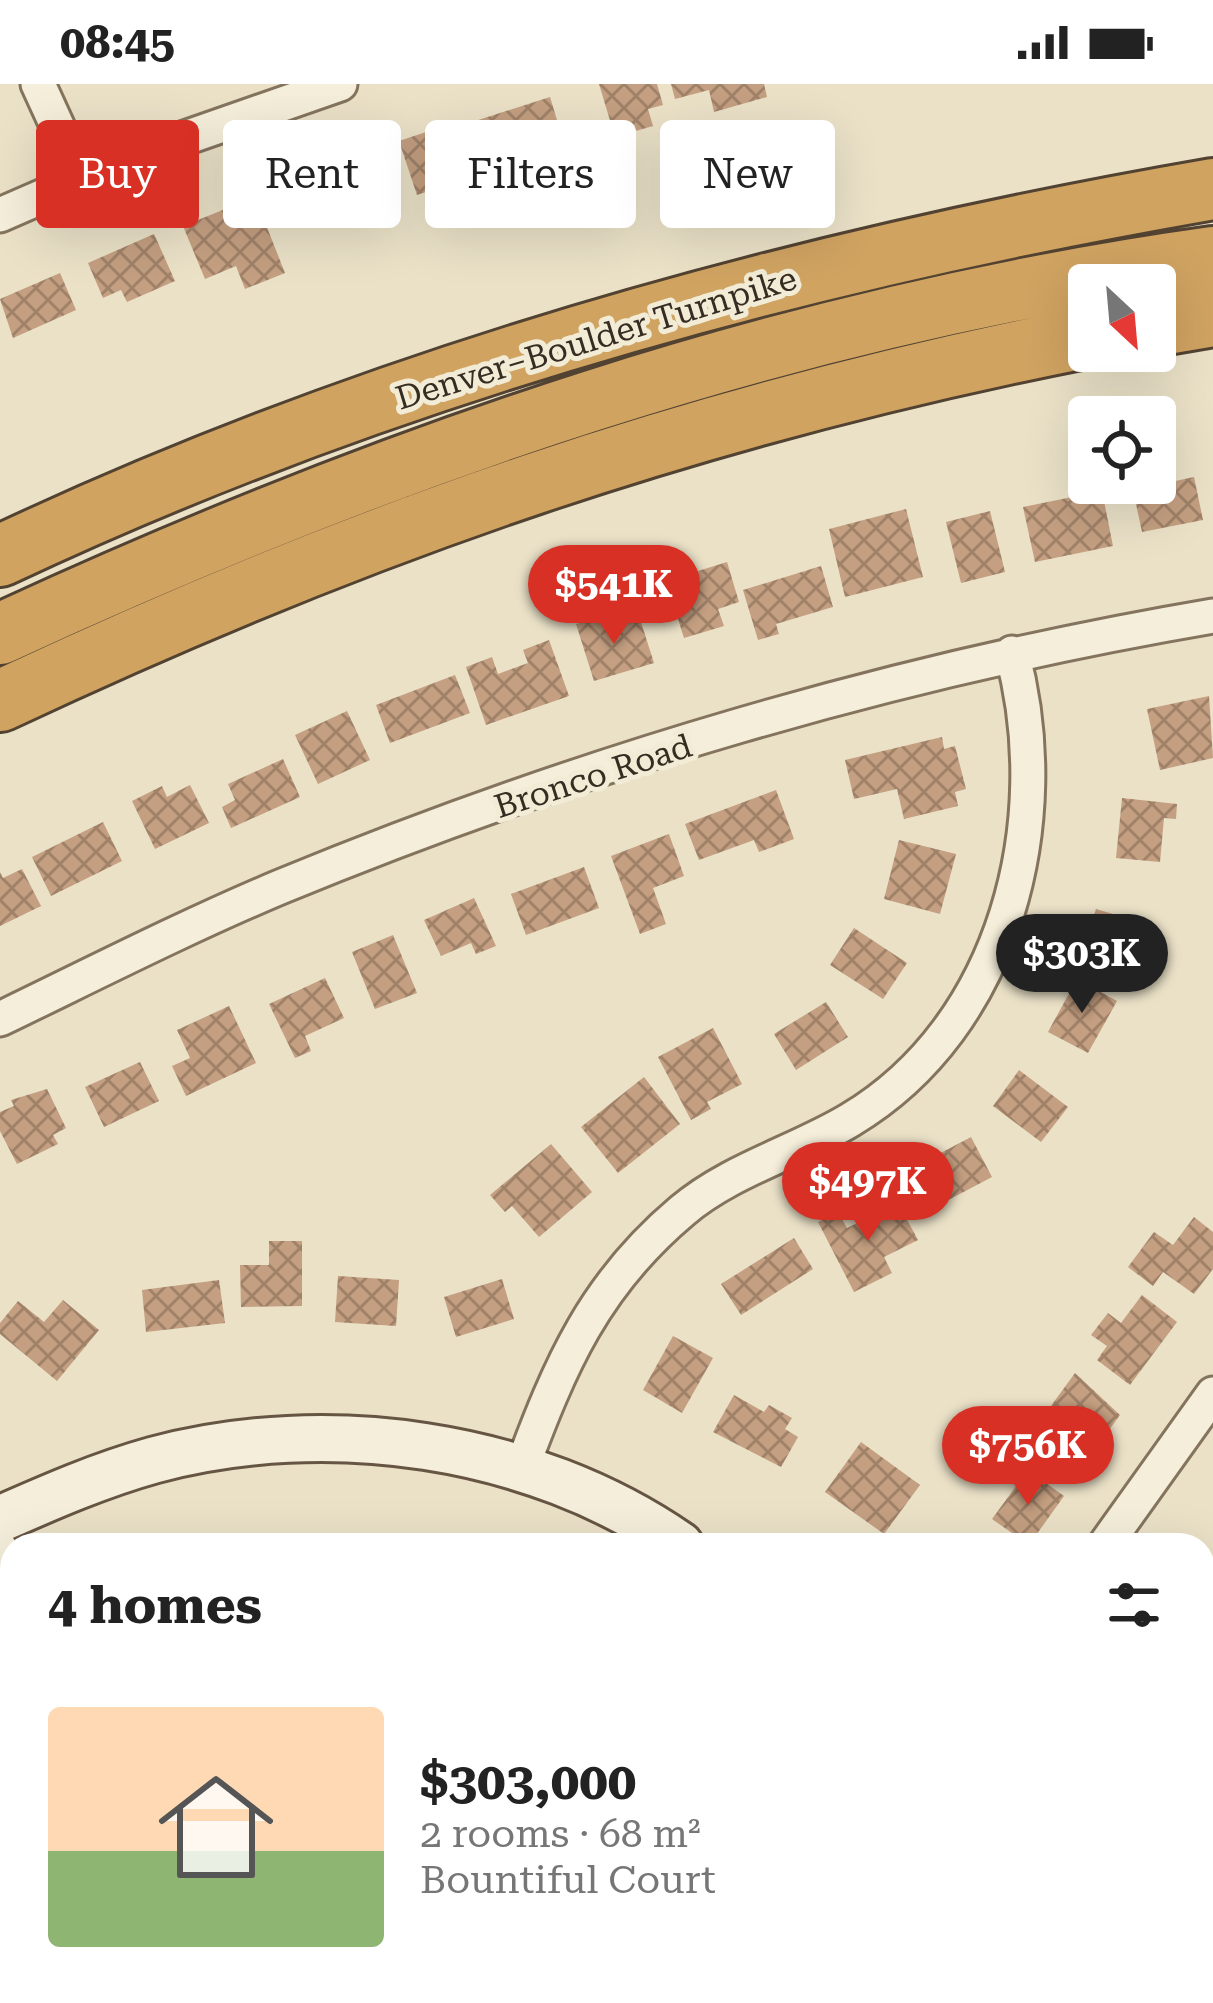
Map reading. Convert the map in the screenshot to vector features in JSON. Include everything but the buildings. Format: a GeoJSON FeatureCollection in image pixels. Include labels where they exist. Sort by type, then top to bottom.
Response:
{"type":"FeatureCollection","features":[{"type":"Feature","properties":{"kind":"highway","name":"Denver–Boulder Turnpike"},"geometry":{"type":"LineString","coordinates":[[0,556],[242,454],[579,336],[923,246],[1213,189]]}},
{"type":"Feature","properties":{"kind":"highway"},"geometry":{"type":"LineString","coordinates":[[0,634],[317,495],[586,401],[918,312],[1213,256]]}},
{"type":"Feature","properties":{"kind":"highway"},"geometry":{"type":"LineString","coordinates":[[1176,322],[1213,316]]}},
{"type":"Feature","properties":{"kind":"highway"},"geometry":{"type":"LineString","coordinates":[[0,700],[280,574],[551,474],[783,404],[1068,342]]}},
{"type":"Feature","properties":{"kind":"street"},"geometry":{"type":"LineString","coordinates":[[38,84],[54,120]]}},
{"type":"Feature","properties":{"kind":"street"},"geometry":{"type":"LineString","coordinates":[[199,135],[340,84]]}},
{"type":"Feature","properties":{"kind":"street"},"geometry":{"type":"LineString","coordinates":[[0,215],[36,199]]}},
{"type":"Feature","properties":{"kind":"street","name":"Bronco Road"},"geometry":{"type":"LineString","coordinates":[[0,1019],[206,919],[380,848],[654,753],[1012,653],[1213,616]]}},
{"type":"Feature","properties":{"kind":"street"},"geometry":{"type":"LineString","coordinates":[[521,1470],[560,1365],[597,1301],[636,1254],[705,1195],[873,1105],[934,1046],[971,996],[1000,940],[1026,830],[1029,766],[1012,653]]}},
{"type":"Feature","properties":{"kind":"street"},"geometry":{"type":"LineString","coordinates":[[1114,1533],[1213,1394]]}},
{"type":"Feature","properties":{"kind":"street"},"geometry":{"type":"LineString","coordinates":[[0,1519],[156,1460],[268,1440],[397,1444],[521,1470],[632,1516],[660,1533]]}}]}
